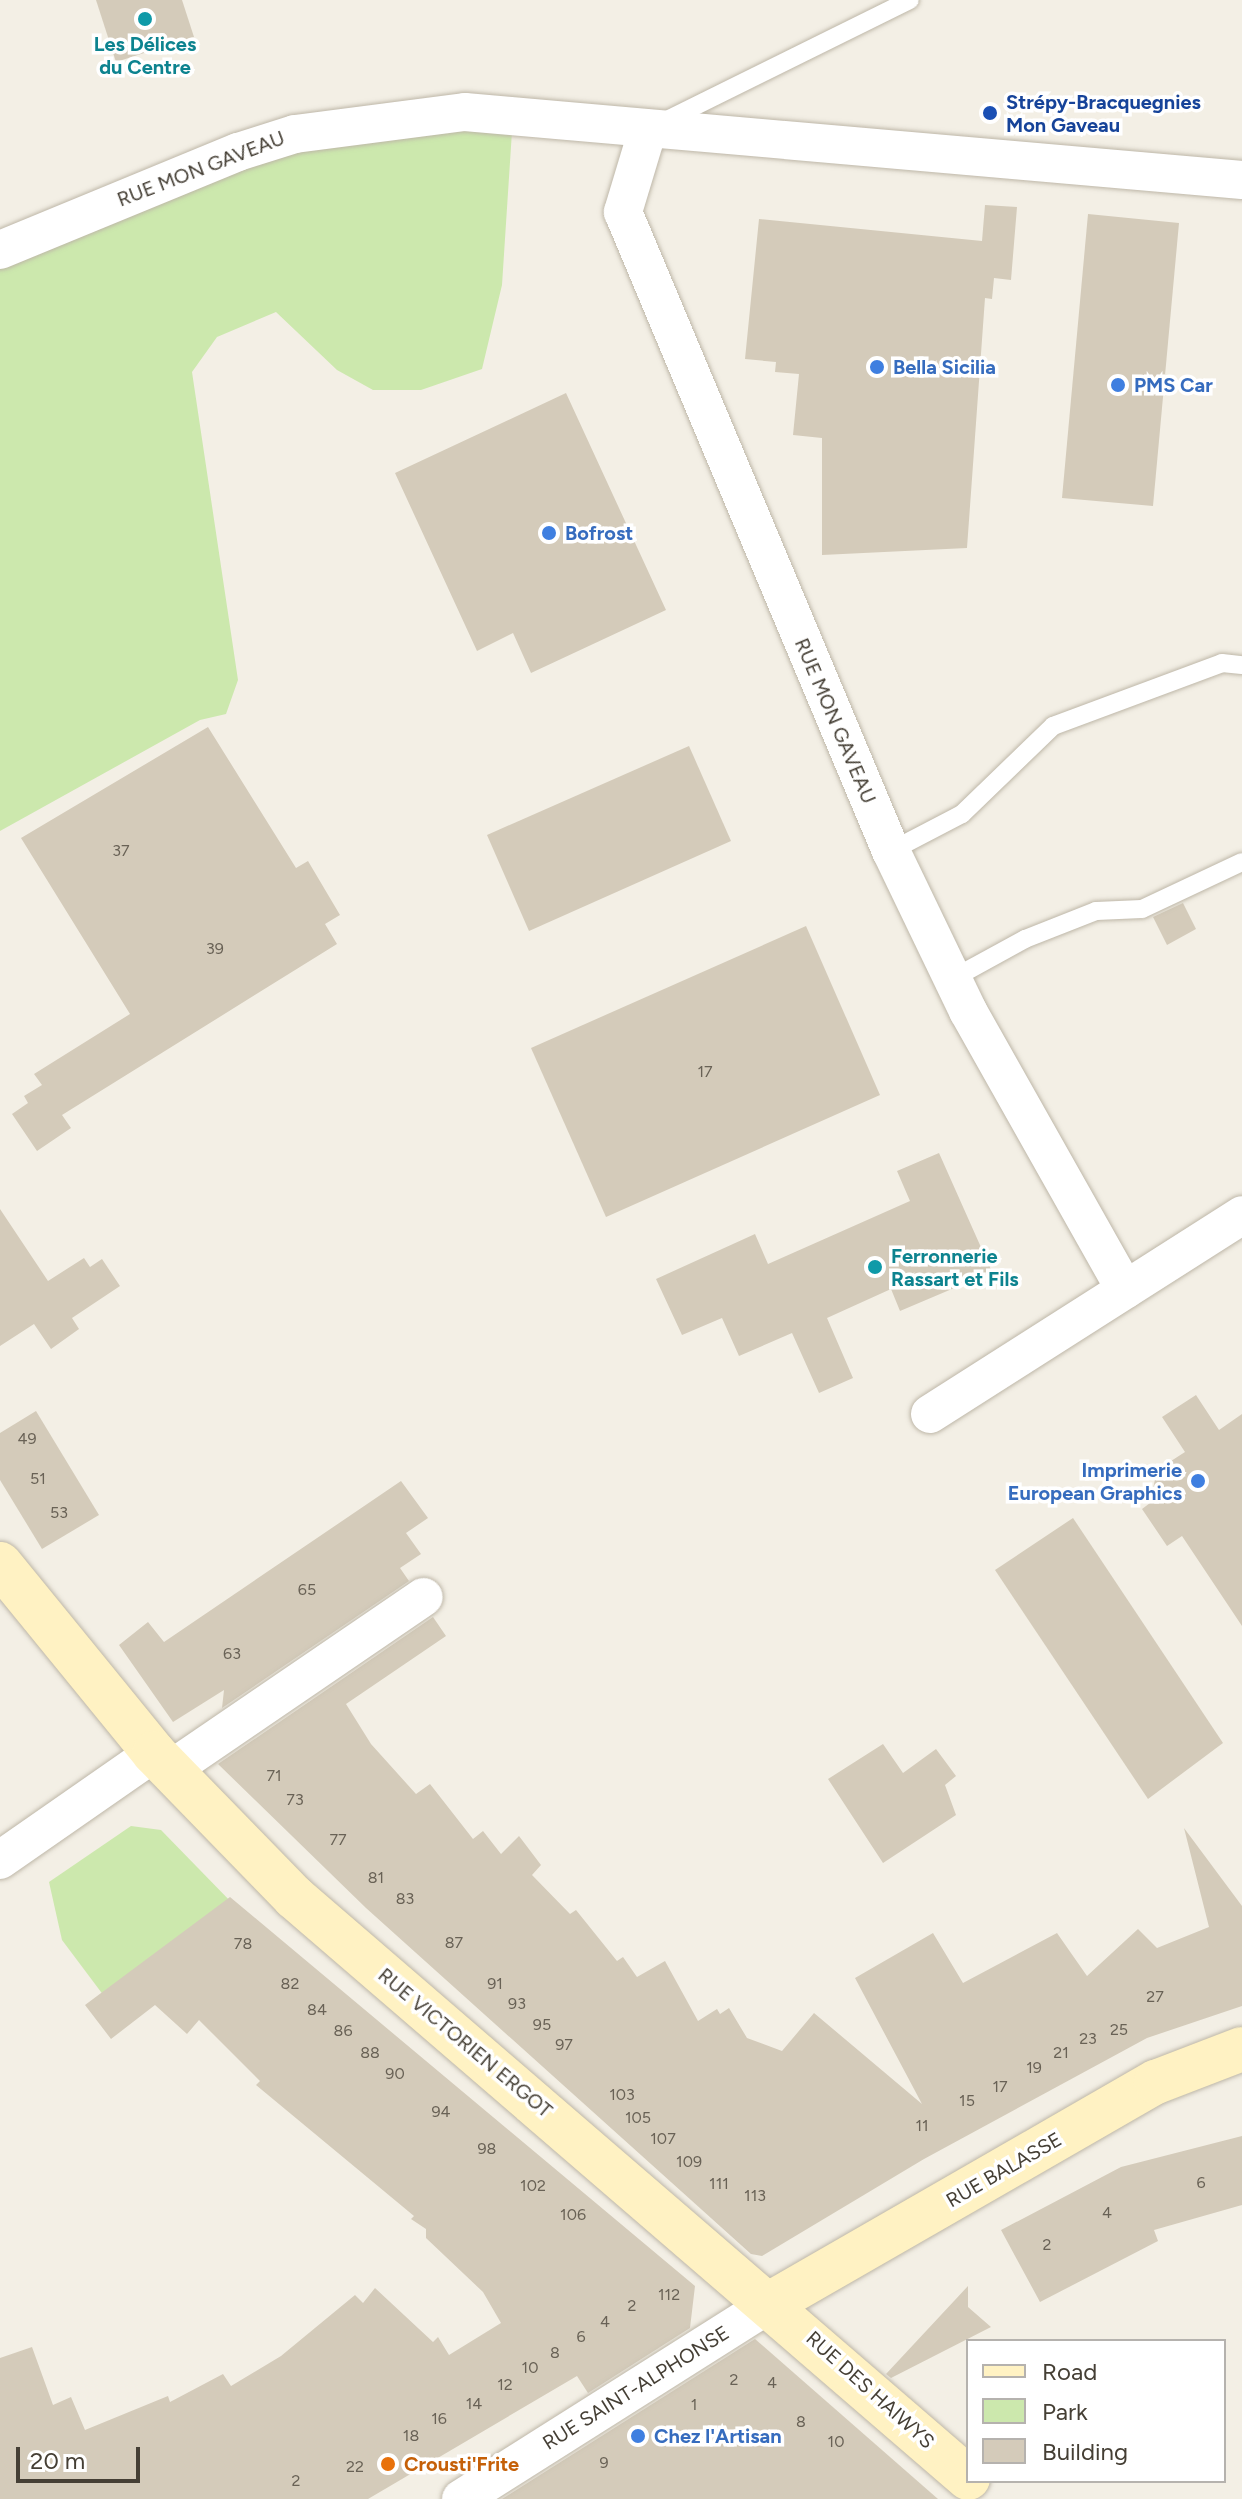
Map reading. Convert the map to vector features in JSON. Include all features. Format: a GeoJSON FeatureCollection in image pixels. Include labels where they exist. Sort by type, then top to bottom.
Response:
{"type":"FeatureCollection","features":[{"type":"Feature","properties":{"kind":"street","name":"RUE MON GAVEAU"},"geometry":{"type":"LineString","coordinates":[[0,250],[238,152],[295,134],[465,112],[1242,180]]}},
{"type":"Feature","properties":{"kind":"street","name":"RUE MON GAVEAU"},"geometry":{"type":"LineString","coordinates":[[648,129],[623,212],[891,851],[952,979],[1125,1290]]}},
{"type":"Feature","properties":{"kind":"street"},"geometry":{"type":"LineString","coordinates":[[930,1414],[1242,1215]]}},
{"type":"Feature","properties":{"kind":"street","name":"RUE VICTORIEN ERGOT"},"geometry":{"type":"LineString","coordinates":[[0,1564],[162,1762],[294,1897],[771,2303]]}},
{"type":"Feature","properties":{"kind":"street"},"geometry":{"type":"LineString","coordinates":[[0,1860],[424,1597]]}},
{"type":"Feature","properties":{"kind":"street","name":"RUE BALASSE"},"geometry":{"type":"LineString","coordinates":[[771,2303],[1156,2082],[1242,2049]]}},
{"type":"Feature","properties":{"kind":"street","name":"RUE DES HAIWYS"},"geometry":{"type":"LineString","coordinates":[[771,2303],[966,2475]]}},
{"type":"Feature","properties":{"kind":"street","name":"RUE SAINT-ALPHONSE"},"geometry":{"type":"LineString","coordinates":[[461,2499],[771,2303]]}},
{"type":"Feature","properties":{"kind":"street","name":"RUE DES HAIWYS"},"geometry":{"type":"LineString","coordinates":[[974,2483],[992,2499]]}},
{"type":"Feature","properties":{"kind":"lane"},"geometry":{"type":"LineString","coordinates":[[648,129],[759,79],[910,0]]}},
{"type":"Feature","properties":{"kind":"lane"},"geometry":{"type":"LineString","coordinates":[[891,851],[962,814],[1053,726],[1222,663],[1242,665]]}},
{"type":"Feature","properties":{"kind":"lane"},"geometry":{"type":"LineString","coordinates":[[952,979],[1025,939],[1096,911],[1142,909],[1242,862]]}},
{"type":"Feature","properties":{"kind":"green space"},"geometry":{"type":"Polygon","coordinates":[[[513,116],[502,285],[482,369],[421,390],[373,390],[337,370],[276,312],[217,337],[192,372],[238,680],[226,714],[200,720],[0,831],[0,250],[238,152],[513,116]]]}},
{"type":"Feature","properties":{"kind":"green space"},"geometry":{"type":"Polygon","coordinates":[[[131,1826],[161,1830],[235,1906],[107,2000],[62,1940],[49,1882],[131,1826]]]}},
{"type":"Feature","properties":{"kind":"building","name":"Les Délices du Centre"},"geometry":{"type":"Polygon","coordinates":[[[96,0],[182,0],[194,37],[116,62],[96,0]]]}},
{"type":"Feature","properties":{"kind":"building","name":"Bella Sicilia"},"geometry":{"type":"Polygon","coordinates":[[[985,205],[1017,207],[1011,280],[994,278],[992,299],[985,298],[967,548],[822,555],[822,438],[793,435],[799,374],[775,372],[776,362],[745,359],[759,219],[982,241],[985,205]]]}},
{"type":"Feature","properties":{"kind":"building","name":"PMS Car"},"geometry":{"type":"Polygon","coordinates":[[[1088,214],[1179,223],[1153,506],[1062,498],[1088,214]]]}},
{"type":"Feature","properties":{"kind":"building","name":"Bofrost"},"geometry":{"type":"Polygon","coordinates":[[[566,393],[666,610],[531,673],[513,633],[477,651],[395,473],[566,393]]]}},
{"type":"Feature","properties":{"kind":"building"},"geometry":{"type":"Polygon","coordinates":[[[208,727],[296,868],[308,861],[340,915],[325,924],[337,944],[62,1115],[71,1128],[37,1151],[12,1114],[28,1103],[24,1096],[42,1085],[34,1074],[130,1014],[21,838],[208,727]]]}},
{"type":"Feature","properties":{"kind":"building"},"geometry":{"type":"Polygon","coordinates":[[[689,746],[731,841],[529,931],[487,835],[689,746]]]}},
{"type":"Feature","properties":{"kind":"building"},"geometry":{"type":"Polygon","coordinates":[[[1183,903],[1196,929],[1167,945],[1153,917],[1183,903]]]}},
{"type":"Feature","properties":{"kind":"building"},"geometry":{"type":"Polygon","coordinates":[[[806,926],[880,1095],[606,1217],[531,1048],[806,926]]]}},
{"type":"Feature","properties":{"kind":"building","name":"Ferronnerie Rassart et Fils"},"geometry":{"type":"Polygon","coordinates":[[[939,1153],[992,1272],[900,1311],[891,1289],[827,1318],[853,1378],[819,1393],[792,1333],[739,1356],[722,1318],[682,1335],[656,1279],[755,1234],[768,1264],[910,1201],[897,1171],[939,1153]]]}},
{"type":"Feature","properties":{"kind":"building"},"geometry":{"type":"Polygon","coordinates":[[[0,1209],[48,1281],[84,1258],[90,1267],[102,1259],[120,1286],[72,1318],[79,1329],[51,1349],[34,1324],[0,1346],[0,1209]]]}},
{"type":"Feature","properties":{"kind":"building","name":"Imprimerie European Graphics"},"geometry":{"type":"Polygon","coordinates":[[[1196,1395],[1219,1430],[1242,1414],[1242,1626],[1182,1536],[1167,1546],[1142,1509],[1150,1503],[1157,1470],[1185,1452],[1162,1417],[1196,1395]]]}},
{"type":"Feature","properties":{"kind":"building"},"geometry":{"type":"Polygon","coordinates":[[[36,1411],[99,1515],[42,1549],[0,1480],[0,1433],[36,1411]]]}},
{"type":"Feature","properties":{"kind":"building"},"geometry":{"type":"Polygon","coordinates":[[[401,1481],[428,1518],[406,1533],[421,1554],[400,1568],[409,1581],[222,1708],[224,1690],[173,1722],[119,1645],[148,1622],[164,1642],[401,1481]]]}},
{"type":"Feature","properties":{"kind":"building"},"geometry":{"type":"Polygon","coordinates":[[[1073,1518],[1223,1743],[1148,1799],[995,1570],[1073,1518]]]}},
{"type":"Feature","properties":{"kind":"building"},"geometry":{"type":"Polygon","coordinates":[[[433,1617],[446,1636],[346,1704],[371,1744],[416,1794],[430,1784],[473,1839],[483,1831],[501,1854],[519,1836],[541,1865],[532,1875],[570,1914],[576,1910],[617,1961],[623,1957],[637,1977],[665,1961],[698,2021],[717,2009],[720,2014],[729,2008],[747,2038],[782,2051],[814,2013],[922,2104],[855,1978],[933,1933],[963,1983],[1057,1933],[1087,1976],[1138,1929],[1157,1948],[1209,1927],[1184,1828],[1242,1906],[1242,2006],[1147,2038],[924,2159],[762,2256],[751,2254],[366,1908],[218,1764],[433,1617]]]}},
{"type":"Feature","properties":{"kind":"building"},"geometry":{"type":"Polygon","coordinates":[[[883,1744],[903,1773],[936,1749],[956,1776],[945,1785],[956,1815],[883,1863],[828,1779],[883,1744]]]}},
{"type":"Feature","properties":{"kind":"building"},"geometry":{"type":"Polygon","coordinates":[[[230,1897],[695,2286],[690,2328],[588,2393],[577,2376],[368,2499],[0,2499],[0,2358],[32,2347],[53,2405],[71,2397],[85,2430],[168,2396],[170,2402],[223,2374],[231,2386],[281,2356],[355,2295],[363,2303],[375,2288],[433,2342],[438,2337],[449,2355],[501,2323],[483,2292],[426,2238],[426,2229],[411,2219],[414,2216],[256,2085],[260,2081],[199,2020],[187,2034],[155,2005],[111,2039],[85,2005],[230,1897]]]}},
{"type":"Feature","properties":{"kind":"building"},"geometry":{"type":"Polygon","coordinates":[[[1242,2136],[1242,2205],[1154,2230],[1158,2241],[1040,2302],[1001,2230],[1121,2167],[1242,2136]]]}},
{"type":"Feature","properties":{"kind":"building"},"geometry":{"type":"Polygon","coordinates":[[[968,2286],[968,2307],[991,2327],[891,2378],[886,2374],[968,2286]]]}},
{"type":"Feature","properties":{"kind":"building"},"geometry":{"type":"Polygon","coordinates":[[[755,2339],[938,2499],[502,2499],[755,2339]]]}},
{"type":"Feature","properties":{"kind":"place","name":"Les Délices du Centre"},"geometry":{"type":"Point","coordinates":[145,19]}},
{"type":"Feature","properties":{"kind":"place","name":"Strépy-Bracquegnies Mon Gaveau"},"geometry":{"type":"Point","coordinates":[990,113]}},
{"type":"Feature","properties":{"kind":"place","name":"Bella Sicilia"},"geometry":{"type":"Point","coordinates":[877,367]}},
{"type":"Feature","properties":{"kind":"place","name":"PMS Car"},"geometry":{"type":"Point","coordinates":[1118,385]}},
{"type":"Feature","properties":{"kind":"place","name":"Bofrost"},"geometry":{"type":"Point","coordinates":[549,533]}},
{"type":"Feature","properties":{"kind":"place","name":"Ferronnerie Rassart et Fils"},"geometry":{"type":"Point","coordinates":[875,1267]}},
{"type":"Feature","properties":{"kind":"place","name":"Imprimerie European Graphics"},"geometry":{"type":"Point","coordinates":[1198,1481]}},
{"type":"Feature","properties":{"kind":"place","name":"Chez l'Artisan"},"geometry":{"type":"Point","coordinates":[638,2436]}},
{"type":"Feature","properties":{"kind":"place","name":"Crousti'Frite"},"geometry":{"type":"Point","coordinates":[388,2464]}}]}
